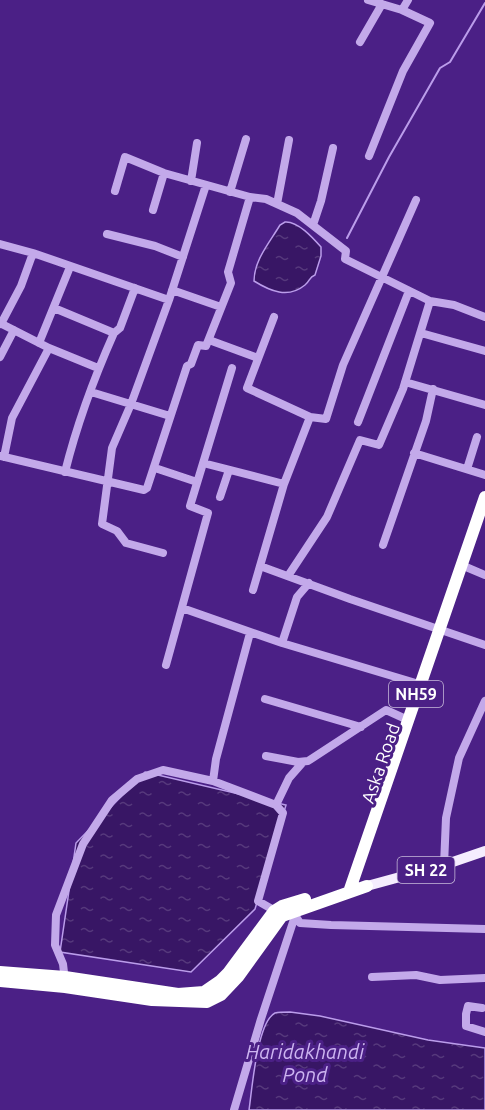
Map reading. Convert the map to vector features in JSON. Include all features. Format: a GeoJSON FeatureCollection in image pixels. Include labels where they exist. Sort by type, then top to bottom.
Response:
{"type":"FeatureCollection","features":[{"type":"Feature","properties":{"kind":"highway","name":"NH59"},"geometry":{"type":"LineString","coordinates":[[357,887],[408,720],[442,630],[485,499]]}},
{"type":"Feature","properties":{"kind":"highway","name":"Aska Road"},"geometry":{"type":"LineString","coordinates":[[357,887],[442,630],[485,513]]}},
{"type":"Feature","properties":{"kind":"highway"},"geometry":{"type":"LineString","coordinates":[[0,980],[65,982],[178,994],[204,992],[220,981],[288,913],[357,887]]}},
{"type":"Feature","properties":{"kind":"highway"},"geometry":{"type":"LineString","coordinates":[[288,913],[282,906],[357,887]]}},
{"type":"Feature","properties":{"kind":"main road","name":"SH 22"},"geometry":{"type":"LineString","coordinates":[[357,887],[444,865],[485,851]]}},
{"type":"Feature","properties":{"kind":"street"},"geometry":{"type":"LineString","coordinates":[[368,0],[402,10],[430,23],[403,71],[369,156]]}},
{"type":"Feature","properties":{"kind":"street"},"geometry":{"type":"LineString","coordinates":[[402,10],[408,0]]}},
{"type":"Feature","properties":{"kind":"street"},"geometry":{"type":"LineString","coordinates":[[360,42],[382,3]]}},
{"type":"Feature","properties":{"kind":"street"},"geometry":{"type":"LineString","coordinates":[[230,192],[246,139]]}},
{"type":"Feature","properties":{"kind":"street"},"geometry":{"type":"LineString","coordinates":[[277,204],[290,140]]}},
{"type":"Feature","properties":{"kind":"street"},"geometry":{"type":"LineString","coordinates":[[191,181],[197,143]]}},
{"type":"Feature","properties":{"kind":"street"},"geometry":{"type":"LineString","coordinates":[[313,225],[333,148]]}},
{"type":"Feature","properties":{"kind":"street"},"geometry":{"type":"LineString","coordinates":[[115,191],[125,157],[164,173],[250,198],[266,199],[297,213],[346,251],[345,258],[381,278],[430,301],[454,305],[485,317]]}},
{"type":"Feature","properties":{"kind":"street"},"geometry":{"type":"LineString","coordinates":[[153,210],[164,173]]}},
{"type":"Feature","properties":{"kind":"street"},"geometry":{"type":"LineString","coordinates":[[163,553],[126,543],[117,531],[102,524],[112,448],[131,404],[169,300],[206,185]]}},
{"type":"Feature","properties":{"kind":"street"},"geometry":{"type":"LineString","coordinates":[[49,348],[12,418],[2,456],[144,490],[147,488],[187,366],[191,364],[198,345],[206,346],[231,283],[228,272],[250,198]]}},
{"type":"Feature","properties":{"kind":"street"},"geometry":{"type":"LineString","coordinates":[[274,317],[247,388],[310,417],[326,419],[343,365],[416,200]]}},
{"type":"Feature","properties":{"kind":"street"},"geometry":{"type":"LineString","coordinates":[[108,234],[155,246],[183,257]]}},
{"type":"Feature","properties":{"kind":"street"},"geometry":{"type":"LineString","coordinates":[[0,244],[33,253],[169,300]]}},
{"type":"Feature","properties":{"kind":"street"},"geometry":{"type":"LineString","coordinates":[[33,253],[21,286],[1,324],[49,348],[98,368]]}},
{"type":"Feature","properties":{"kind":"street"},"geometry":{"type":"LineString","coordinates":[[39,343],[70,267]]}},
{"type":"Feature","properties":{"kind":"street"},"geometry":{"type":"LineString","coordinates":[[65,472],[77,426],[98,368],[114,333],[120,328],[135,288]]}},
{"type":"Feature","properties":{"kind":"street"},"geometry":{"type":"LineString","coordinates":[[172,290],[221,307]]}},
{"type":"Feature","properties":{"kind":"street"},"geometry":{"type":"LineString","coordinates":[[358,422],[409,291]]}},
{"type":"Feature","properties":{"kind":"street"},"geometry":{"type":"LineString","coordinates":[[288,576],[327,517],[360,440],[380,445],[405,382],[430,301]]}},
{"type":"Feature","properties":{"kind":"street"},"geometry":{"type":"LineString","coordinates":[[54,308],[114,333]]}},
{"type":"Feature","properties":{"kind":"street"},"geometry":{"type":"LineString","coordinates":[[0,357],[14,330]]}},
{"type":"Feature","properties":{"kind":"street"},"geometry":{"type":"LineString","coordinates":[[421,333],[485,351]]}},
{"type":"Feature","properties":{"kind":"street"},"geometry":{"type":"LineString","coordinates":[[209,340],[258,358]]}},
{"type":"Feature","properties":{"kind":"street"},"geometry":{"type":"LineString","coordinates":[[166,665],[208,513],[190,506],[232,368]]}},
{"type":"Feature","properties":{"kind":"street"},"geometry":{"type":"LineString","coordinates":[[405,382],[485,405]]}},
{"type":"Feature","properties":{"kind":"street"},"geometry":{"type":"LineString","coordinates":[[383,544],[427,416],[433,389]]}},
{"type":"Feature","properties":{"kind":"street"},"geometry":{"type":"LineString","coordinates":[[91,392],[170,416]]}},
{"type":"Feature","properties":{"kind":"street"},"geometry":{"type":"LineString","coordinates":[[253,590],[284,484],[310,417]]}},
{"type":"Feature","properties":{"kind":"street"},"geometry":{"type":"LineString","coordinates":[[467,469],[477,437]]}},
{"type":"Feature","properties":{"kind":"street"},"geometry":{"type":"LineString","coordinates":[[414,453],[485,475]]}},
{"type":"Feature","properties":{"kind":"street"},"geometry":{"type":"LineString","coordinates":[[203,463],[284,484]]}},
{"type":"Feature","properties":{"kind":"street"},"geometry":{"type":"LineString","coordinates":[[154,468],[197,482]]}},
{"type":"Feature","properties":{"kind":"street"},"geometry":{"type":"LineString","coordinates":[[220,497],[229,470]]}},
{"type":"Feature","properties":{"kind":"street"},"geometry":{"type":"LineString","coordinates":[[260,566],[485,645]]}},
{"type":"Feature","properties":{"kind":"street"},"geometry":{"type":"LineString","coordinates":[[466,567],[485,575]]}},
{"type":"Feature","properties":{"kind":"street"},"geometry":{"type":"LineString","coordinates":[[282,643],[297,597],[309,583]]}},
{"type":"Feature","properties":{"kind":"street"},"geometry":{"type":"LineString","coordinates":[[182,608],[250,633],[420,684]]}},
{"type":"Feature","properties":{"kind":"street"},"geometry":{"type":"LineString","coordinates":[[213,781],[216,759],[250,633]]}},
{"type":"Feature","properties":{"kind":"street"},"geometry":{"type":"LineString","coordinates":[[265,699],[361,727]]}},
{"type":"Feature","properties":{"kind":"street"},"geometry":{"type":"LineString","coordinates":[[444,865],[446,818],[459,758],[485,701]]}},
{"type":"Feature","properties":{"kind":"street"},"geometry":{"type":"LineString","coordinates":[[266,756],[308,761],[386,710],[408,720]]}},
{"type":"Feature","properties":{"kind":"street"},"geometry":{"type":"LineString","coordinates":[[276,805],[289,778],[303,762]]}},
{"type":"Feature","properties":{"kind":"street"},"geometry":{"type":"LineString","coordinates":[[65,982],[63,964],[55,945],[56,915],[83,844],[112,800],[137,779],[163,770],[213,781],[276,805],[283,813],[258,901],[288,913],[300,922],[331,926],[485,929]]}},
{"type":"Feature","properties":{"kind":"street"},"geometry":{"type":"LineString","coordinates":[[234,1110],[261,1019],[288,913]]}},
{"type":"Feature","properties":{"kind":"street"},"geometry":{"type":"LineString","coordinates":[[372,977],[416,975],[440,980],[485,978]]}},
{"type":"Feature","properties":{"kind":"street"},"geometry":{"type":"LineString","coordinates":[[482,1008],[468,1006],[466,1026],[485,1032]]}},
{"type":"Feature","properties":{"kind":"water"},"geometry":{"type":"Polygon","coordinates":[[[285,222],[300,227],[321,247],[321,256],[315,275],[299,289],[286,293],[266,288],[254,281],[263,252],[280,225],[285,222]]]}},
{"type":"Feature","properties":{"kind":"water"},"geometry":{"type":"Polygon","coordinates":[[[145,772],[286,805],[255,909],[191,972],[60,952],[76,843],[145,772]]]}},
{"type":"Feature","properties":{"kind":"water","name":"Haridakhandi Pond"},"geometry":{"type":"Polygon","coordinates":[[[290,1012],[320,1016],[428,1040],[485,1048],[485,1110],[249,1110],[256,1057],[264,1029],[275,1013],[290,1012]]]}},
{"type":"Feature","properties":{"kind":"waterway"},"geometry":{"type":"LineString","coordinates":[[347,238],[389,157],[440,68],[450,62],[485,3]]}}]}
